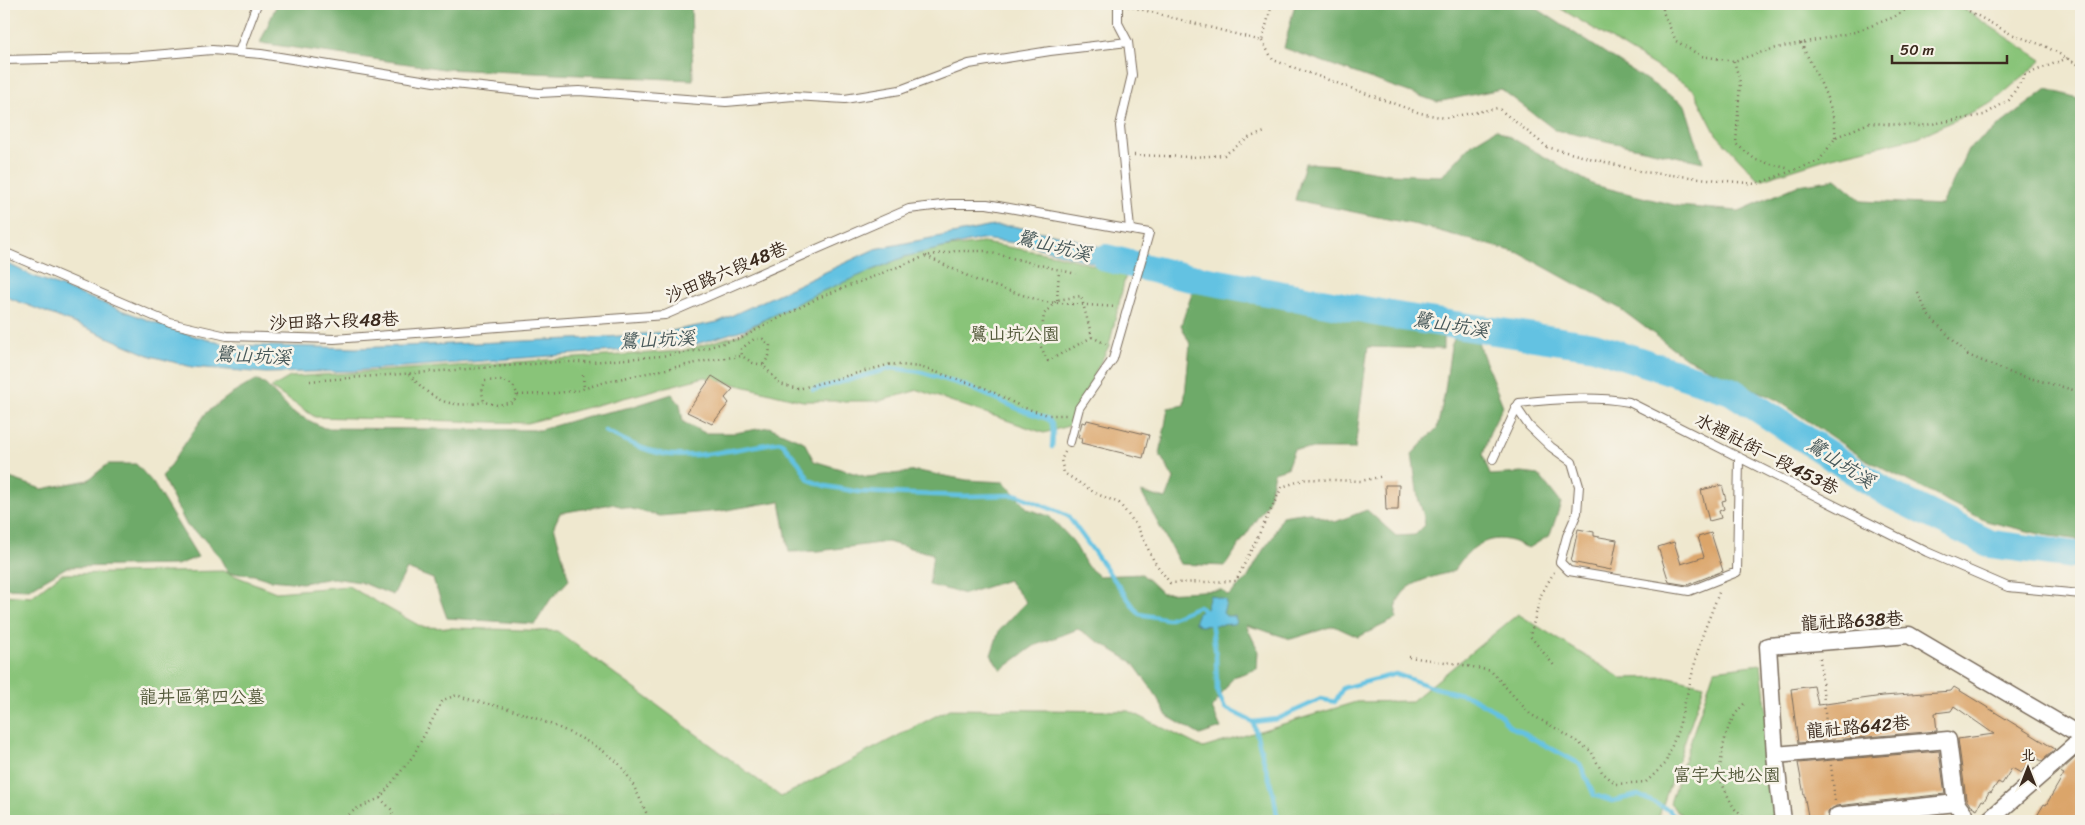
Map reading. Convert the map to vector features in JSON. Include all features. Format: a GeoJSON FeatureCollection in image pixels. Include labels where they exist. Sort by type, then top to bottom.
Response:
{"type":"FeatureCollection","features":[{"type":"Feature","properties":{"kind":"street","name":"龍社路638巷"},"geometry":{"type":"LineString","coordinates":[[1775,755],[1768,646],[1909,635],[2081,736]]}},
{"type":"Feature","properties":{"kind":"street","name":"龍社路642巷"},"geometry":{"type":"LineString","coordinates":[[1775,755],[1948,740],[1956,803]]}},
{"type":"Feature","properties":{"kind":"street"},"geometry":{"type":"LineString","coordinates":[[1988,821],[2081,740]]}},
{"type":"Feature","properties":{"kind":"street"},"geometry":{"type":"LineString","coordinates":[[1775,755],[1783,821]]}},
{"type":"Feature","properties":{"kind":"street"},"geometry":{"type":"LineString","coordinates":[[1837,816],[1956,803],[1969,821]]}},
{"type":"Feature","properties":{"kind":"lane"},"geometry":{"type":"LineString","coordinates":[[239,52],[257,4]]}},
{"type":"Feature","properties":{"kind":"lane"},"geometry":{"type":"LineString","coordinates":[[1119,4],[1118,23],[1128,42],[1132,75],[1120,126],[1130,229]]}},
{"type":"Feature","properties":{"kind":"lane"},"geometry":{"type":"LineString","coordinates":[[4,60],[130,57],[212,50],[239,52],[379,72],[434,82],[539,93],[579,91],[726,102],[794,96],[845,99],[900,90],[969,64],[1050,51],[1128,42]]}},
{"type":"Feature","properties":{"kind":"lane","name":"沙田路六段48巷"},"geometry":{"type":"LineString","coordinates":[[4,252],[170,323],[227,336],[334,339],[665,315],[909,209],[950,204],[987,204],[1149,233],[1113,359],[1079,408],[1070,442]]}},
{"type":"Feature","properties":{"kind":"lane","name":"水裡社街一段453巷"},"geometry":{"type":"LineString","coordinates":[[1516,407],[1519,403],[1569,398],[1607,398],[1629,402],[1927,552],[2008,587],[2081,594]]}},
{"type":"Feature","properties":{"kind":"lane"},"geometry":{"type":"LineString","coordinates":[[1516,407],[1529,426],[1551,447],[1572,462],[1579,486],[1576,513],[1560,562],[1569,571],[1689,590],[1737,572],[1739,457]]}},
{"type":"Feature","properties":{"kind":"lane"},"geometry":{"type":"LineString","coordinates":[[1493,458],[1516,407]]}},
{"type":"Feature","properties":{"kind":"path"},"geometry":{"type":"LineString","coordinates":[[1119,4],[1262,41]]}},
{"type":"Feature","properties":{"kind":"path"},"geometry":{"type":"LineString","coordinates":[[1272,4],[1262,41],[1273,60],[1420,113],[1445,118],[1498,108],[1546,147],[1644,172],[1756,184],[1819,161],[1836,137],[1869,124],[1920,126],[1984,115],[2009,100],[2025,75],[2068,58]]}},
{"type":"Feature","properties":{"kind":"path"},"geometry":{"type":"LineString","coordinates":[[1663,4],[1663,12],[1676,41],[1701,56],[1734,61],[1772,49],[1854,32],[1894,16],[1915,4]]}},
{"type":"Feature","properties":{"kind":"path"},"geometry":{"type":"LineString","coordinates":[[1956,4],[2011,34],[2045,46],[2081,66]]}},
{"type":"Feature","properties":{"kind":"path"},"geometry":{"type":"LineString","coordinates":[[1801,43],[1832,115],[1836,137]]}},
{"type":"Feature","properties":{"kind":"path"},"geometry":{"type":"LineString","coordinates":[[1734,61],[1740,82],[1736,144],[1756,160],[1793,169]]}},
{"type":"Feature","properties":{"kind":"path"},"geometry":{"type":"LineString","coordinates":[[1122,154],[1192,158],[1224,155],[1250,137],[1265,132]]}},
{"type":"Feature","properties":{"kind":"path"},"geometry":{"type":"LineString","coordinates":[[310,382],[559,362],[592,362],[695,351],[745,336],[818,298],[926,256],[955,252],[984,252],[1076,274]]}},
{"type":"Feature","properties":{"kind":"path"},"geometry":{"type":"LineString","coordinates":[[926,256],[978,281],[1045,302],[1128,308]]}},
{"type":"Feature","properties":{"kind":"path"},"geometry":{"type":"LineString","coordinates":[[1058,300],[1059,270]]}},
{"type":"Feature","properties":{"kind":"path"},"geometry":{"type":"LineString","coordinates":[[1918,293],[1928,315],[1968,355],[2011,373],[2081,392]]}},
{"type":"Feature","properties":{"kind":"path"},"geometry":{"type":"LineString","coordinates":[[1092,337],[1048,361],[1040,345],[1044,314],[1058,300],[1081,296],[1092,337],[1116,350]]}},
{"type":"Feature","properties":{"kind":"path"},"geometry":{"type":"LineString","coordinates":[[745,336],[748,343]]}},
{"type":"Feature","properties":{"kind":"path"},"geometry":{"type":"LineString","coordinates":[[742,356],[741,349],[748,343],[754,339],[762,339],[770,346],[769,356],[763,365]]}},
{"type":"Feature","properties":{"kind":"path"},"geometry":{"type":"LineString","coordinates":[[517,395],[549,394],[584,388],[710,360],[742,356],[753,364],[763,365],[780,384],[798,389],[891,364],[920,367],[985,388],[1022,407],[1048,415],[1077,416]]}},
{"type":"Feature","properties":{"kind":"path"},"geometry":{"type":"LineString","coordinates":[[409,374],[437,400],[450,404],[466,406],[484,402],[497,405],[514,402],[517,395],[515,388],[510,383],[500,380],[486,382],[482,392],[484,402]]}},
{"type":"Feature","properties":{"kind":"path"},"geometry":{"type":"LineString","coordinates":[[583,375],[584,388]]}},
{"type":"Feature","properties":{"kind":"path"},"geometry":{"type":"LineString","coordinates":[[1070,442],[1062,460],[1064,473],[1097,494],[1119,503],[1138,526],[1154,561],[1170,584],[1236,581],[1282,487],[1306,478],[1361,481],[1384,476]]}},
{"type":"Feature","properties":{"kind":"path"},"geometry":{"type":"LineString","coordinates":[[1556,668],[1530,636],[1541,595],[1560,562]]}},
{"type":"Feature","properties":{"kind":"path"},"geometry":{"type":"LineString","coordinates":[[1409,657],[1459,664],[1490,671],[1530,714],[1558,729],[1591,751],[1602,772],[1616,784],[1646,782],[1665,764],[1678,730],[1701,640],[1725,577]]}},
{"type":"Feature","properties":{"kind":"path"},"geometry":{"type":"LineString","coordinates":[[1818,641],[1837,816]]}},
{"type":"Feature","properties":{"kind":"path"},"geometry":{"type":"LineString","coordinates":[[341,821],[356,809],[380,798],[413,756],[443,700],[457,695],[472,702],[504,708],[541,720],[605,752],[619,764],[634,786],[650,821]]}},
{"type":"Feature","properties":{"kind":"path"},"geometry":{"type":"LineString","coordinates":[[1744,704],[1735,714],[1730,725],[1721,752],[1718,777],[1725,786],[1735,808],[1745,821]]}},
{"type":"Feature","properties":{"kind":"path"},"geometry":{"type":"LineString","coordinates":[[380,798],[392,810],[393,821]]}},
{"type":"Feature","properties":{"kind":"green space"},"geometry":{"type":"Polygon","coordinates":[[[277,4],[691,4],[693,80],[444,69],[260,43],[277,4]]]}},
{"type":"Feature","properties":{"kind":"green space"},"geometry":{"type":"Polygon","coordinates":[[[1295,4],[1530,4],[1685,105],[1703,162],[1555,130],[1501,89],[1437,102],[1284,48],[1295,4]]]}},
{"type":"Feature","properties":{"kind":"green space"},"geometry":{"type":"Polygon","coordinates":[[[1553,4],[1956,4],[2042,60],[1992,103],[1918,137],[1832,157],[1759,180],[1716,134],[1693,89],[1553,4]]]}},
{"type":"Feature","properties":{"kind":"green space"},"geometry":{"type":"Polygon","coordinates":[[[2047,89],[2081,99],[2081,540],[2044,535],[1986,521],[1863,458],[1777,400],[1686,358],[1619,308],[1519,253],[1417,225],[1295,200],[1305,163],[1336,165],[1390,174],[1442,176],[1473,143],[1496,129],[1594,185],[1678,206],[1739,211],[1799,185],[1836,179],[1862,201],[1942,205],[1968,149],[2047,89]]]}},
{"type":"Feature","properties":{"kind":"green space","name":"鷺山坑公園"},"geometry":{"type":"Polygon","coordinates":[[[983,243],[1056,255],[1126,274],[1109,346],[1068,426],[1044,433],[918,390],[880,401],[803,401],[705,377],[527,423],[315,417],[271,388],[290,377],[682,351],[740,334],[814,291],[892,254],[983,243]]]}},
{"type":"Feature","properties":{"kind":"green space"},"geometry":{"type":"Polygon","coordinates":[[[1194,288],[1443,333],[1443,349],[1368,347],[1355,449],[1294,449],[1287,468],[1274,472],[1268,502],[1225,566],[1180,564],[1141,492],[1166,499],[1174,479],[1160,455],[1168,408],[1184,405],[1190,344],[1181,325],[1194,288]]]}},
{"type":"Feature","properties":{"kind":"green space"},"geometry":{"type":"Polygon","coordinates":[[[1457,333],[1477,340],[1503,406],[1490,432],[1483,455],[1490,475],[1522,473],[1539,475],[1561,503],[1550,535],[1529,548],[1513,541],[1499,539],[1476,546],[1464,557],[1454,571],[1423,580],[1406,590],[1400,597],[1396,619],[1358,637],[1334,626],[1291,639],[1246,625],[1258,650],[1257,669],[1233,677],[1212,708],[1221,728],[1200,735],[1167,716],[1154,692],[1132,662],[1078,629],[1034,646],[1001,670],[991,655],[999,631],[1026,602],[1008,580],[965,594],[929,585],[933,554],[887,542],[819,551],[789,552],[780,501],[721,511],[660,516],[612,504],[560,513],[554,526],[569,580],[550,600],[535,624],[447,618],[433,579],[407,569],[393,595],[360,582],[333,578],[302,583],[228,573],[219,556],[202,537],[187,526],[162,477],[206,413],[230,395],[256,380],[266,385],[292,412],[324,428],[540,430],[584,417],[631,407],[672,394],[680,404],[683,422],[705,433],[735,433],[769,427],[804,442],[814,461],[867,477],[918,471],[967,480],[1004,482],[1028,509],[1049,516],[1073,541],[1087,566],[1099,576],[1142,574],[1162,593],[1222,590],[1228,596],[1247,579],[1263,550],[1273,537],[1282,516],[1308,512],[1335,522],[1367,510],[1396,536],[1415,535],[1425,525],[1418,498],[1412,454],[1437,428],[1444,397],[1451,346],[1457,333]]]}},
{"type":"Feature","properties":{"kind":"green space"},"geometry":{"type":"Polygon","coordinates":[[[108,464],[136,464],[153,483],[198,557],[177,565],[67,567],[29,589],[4,588],[4,476],[42,489],[88,480],[108,464]]]}},
{"type":"Feature","properties":{"kind":"green space","name":"龍井區第四公墓"},"geometry":{"type":"Polygon","coordinates":[[[223,571],[276,592],[348,586],[422,627],[557,631],[781,797],[949,709],[1129,711],[1203,748],[1356,702],[1412,701],[1518,614],[1621,678],[1670,677],[1704,685],[1659,816],[1664,821],[4,821],[4,595],[31,597],[61,574],[223,571]]]}},
{"type":"Feature","properties":{"kind":"green space","name":"富宇大地公園"},"geometry":{"type":"Polygon","coordinates":[[[1761,664],[1779,821],[1687,821],[1670,803],[1714,670],[1761,664]]]}},
{"type":"Feature","properties":{"kind":"water"},"geometry":{"type":"Polygon","coordinates":[[[993,226],[1012,226],[1068,237],[1117,252],[1134,265],[1090,262],[1025,244],[981,239],[904,257],[818,293],[745,329],[693,345],[352,371],[266,373],[192,367],[151,356],[89,329],[4,296],[4,262],[33,276],[180,332],[227,345],[356,348],[595,338],[666,332],[718,322],[875,249],[993,226]]]}},
{"type":"Feature","properties":{"kind":"water"},"geometry":{"type":"Polygon","coordinates":[[[1210,595],[1225,600],[1223,613],[1226,616],[1235,616],[1236,621],[1234,624],[1200,626],[1194,622],[1198,613],[1206,609],[1210,595]]]}},
{"type":"Feature","properties":{"kind":"building"},"geometry":{"type":"Polygon","coordinates":[[[712,376],[733,389],[725,398],[729,403],[712,424],[687,412],[712,376]]]}},
{"type":"Feature","properties":{"kind":"building"},"geometry":{"type":"Polygon","coordinates":[[[1087,420],[1149,435],[1143,458],[1081,443],[1082,438],[1078,438],[1082,422],[1086,423],[1087,420]]]}},
{"type":"Feature","properties":{"kind":"building"},"geometry":{"type":"Polygon","coordinates":[[[1385,485],[1399,485],[1398,510],[1386,510],[1385,485]]]}},
{"type":"Feature","properties":{"kind":"building"},"geometry":{"type":"Polygon","coordinates":[[[1722,485],[1726,500],[1722,501],[1724,509],[1719,511],[1721,518],[1709,521],[1701,490],[1722,485]]]}},
{"type":"Feature","properties":{"kind":"building"},"geometry":{"type":"Polygon","coordinates":[[[1578,529],[1594,532],[1594,536],[1617,540],[1611,570],[1571,562],[1578,529]]]}},
{"type":"Feature","properties":{"kind":"building"},"geometry":{"type":"Polygon","coordinates":[[[1711,533],[1723,571],[1687,585],[1669,582],[1658,547],[1674,542],[1681,564],[1704,557],[1698,537],[1711,533]]]}},
{"type":"Feature","properties":{"kind":"building"},"geometry":{"type":"Polygon","coordinates":[[[1814,686],[1818,705],[1883,696],[1951,691],[1954,687],[2055,749],[2042,761],[2034,757],[2021,773],[2012,768],[2002,784],[1998,782],[1984,801],[1982,800],[1977,809],[1970,805],[1966,799],[1958,739],[1994,734],[1954,706],[1951,711],[1935,713],[1937,731],[1798,743],[1791,689],[1814,686]]]}},
{"type":"Feature","properties":{"kind":"building"},"geometry":{"type":"Polygon","coordinates":[[[1939,751],[1945,794],[1836,806],[1828,812],[1829,821],[1809,821],[1798,763],[1939,751]]]}},
{"type":"Feature","properties":{"kind":"building"},"geometry":{"type":"Polygon","coordinates":[[[2077,756],[2081,758],[2081,821],[2034,821],[2044,804],[2046,805],[2064,774],[2060,772],[2077,756]]]}},
{"type":"Feature","properties":{"kind":"building"},"geometry":{"type":"Polygon","coordinates":[[[1937,815],[1938,821],[1881,821],[1937,815]]]}},
{"type":"Feature","properties":{"kind":"waterway","name":"鷺山坑溪"},"geometry":{"type":"LineString","coordinates":[[1106,258],[1176,275],[1402,317],[1594,346],[1731,391],[1891,495],[1991,544],[2081,556]]}},
{"type":"Feature","properties":{"kind":"waterway"},"geometry":{"type":"LineString","coordinates":[[813,390],[892,368],[921,372],[966,386],[1021,410],[1048,419],[1052,424],[1052,447]]}},
{"type":"Feature","properties":{"kind":"waterway"},"geometry":{"type":"LineString","coordinates":[[605,431],[645,449],[662,454],[683,456],[711,454],[779,442],[783,444],[799,463],[809,480],[825,486],[859,492],[963,496],[1018,495],[1068,516],[1139,614],[1168,619],[1199,606],[1207,614]]}},
{"type":"Feature","properties":{"kind":"waterway"},"geometry":{"type":"LineString","coordinates":[[1211,622],[1216,655],[1217,690],[1225,708],[1253,722],[1277,719],[1321,699],[1335,702],[1343,688],[1396,674],[1432,687],[1469,696],[1499,713],[1508,725],[1580,764],[1594,795],[1612,801],[1638,795],[1669,810],[1680,821]]}},
{"type":"Feature","properties":{"kind":"waterway"},"geometry":{"type":"LineString","coordinates":[[1253,722],[1274,796],[1278,821]]}}]}
